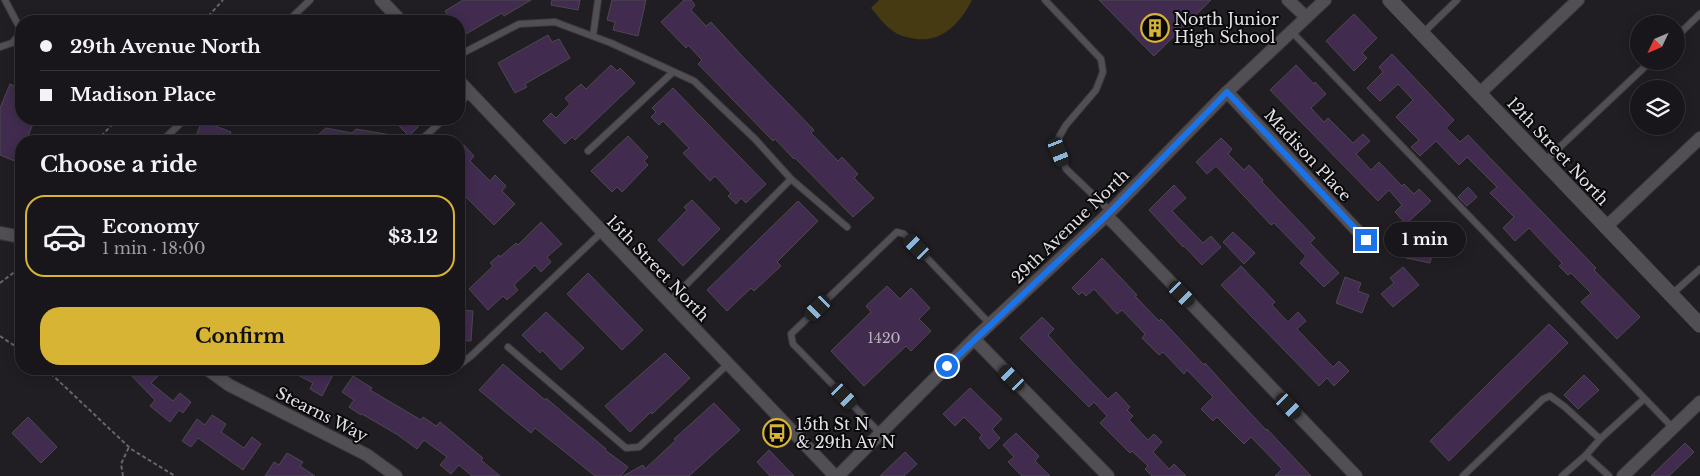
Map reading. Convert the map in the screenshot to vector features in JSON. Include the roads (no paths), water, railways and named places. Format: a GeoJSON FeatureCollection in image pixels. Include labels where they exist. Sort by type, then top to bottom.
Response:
{"type":"FeatureCollection","features":[{"type":"Feature","properties":{"kind":"street"},"geometry":{"type":"LineString","coordinates":[[381,0],[396,15]]}},
{"type":"Feature","properties":{"kind":"street"},"geometry":{"type":"LineString","coordinates":[[1288,0],[1306,17]]}},
{"type":"Feature","properties":{"kind":"street","name":"29th Avenue North"},"geometry":{"type":"LineString","coordinates":[[836,476],[974,339],[1108,214],[1227,92],[1325,0]]}},
{"type":"Feature","properties":{"kind":"street","name":"12th Street North"},"geometry":{"type":"LineString","coordinates":[[1390,0],[1700,325]]}},
{"type":"Feature","properties":{"kind":"street"},"geometry":{"type":"LineString","coordinates":[[1479,94],[1578,0]]}},
{"type":"Feature","properties":{"kind":"street","name":"15th Street North"},"geometry":{"type":"LineString","coordinates":[[465,88],[836,476]]}},
{"type":"Feature","properties":{"kind":"street","name":"Madison Place"},"geometry":{"type":"LineString","coordinates":[[1227,92],[1366,240]]}},
{"type":"Feature","properties":{"kind":"street"},"geometry":{"type":"LineString","coordinates":[[1606,228],[1700,138]]}},
{"type":"Feature","properties":{"kind":"street"},"geometry":{"type":"LineString","coordinates":[[1108,214],[1115,224],[1356,476]]}},
{"type":"Feature","properties":{"kind":"street"},"geometry":{"type":"LineString","coordinates":[[0,233],[15,236]]}},
{"type":"Feature","properties":{"kind":"street"},"geometry":{"type":"LineString","coordinates":[[974,339],[1108,476]]}},
{"type":"Feature","properties":{"kind":"street","name":"Stearns Way"},"geometry":{"type":"LineString","coordinates":[[214,375],[228,385],[367,455],[396,476]]}},
{"type":"Feature","properties":{"kind":"street"},"geometry":{"type":"LineString","coordinates":[[1623,476],[1700,402]]}},
{"type":"Feature","properties":{"kind":"lane"},"geometry":{"type":"LineString","coordinates":[[4,0],[15,20]]}},
{"type":"Feature","properties":{"kind":"lane"},"geometry":{"type":"LineString","coordinates":[[294,15],[310,0]]}},
{"type":"Feature","properties":{"kind":"lane"},"geometry":{"type":"LineString","coordinates":[[593,36],[598,0]]}},
{"type":"Feature","properties":{"kind":"lane"},"geometry":{"type":"LineString","coordinates":[[1045,0],[1101,59],[1103,72],[1096,90],[1058,137],[1059,152],[1066,169],[1108,214]]}},
{"type":"Feature","properties":{"kind":"lane"},"geometry":{"type":"LineString","coordinates":[[1422,34],[1457,0]]}},
{"type":"Feature","properties":{"kind":"lane"},"geometry":{"type":"LineString","coordinates":[[1685,28],[1700,14]]}},
{"type":"Feature","properties":{"kind":"lane"},"geometry":{"type":"LineString","coordinates":[[465,52],[519,24],[555,22],[611,43],[694,82],[755,139],[791,179],[847,227]]}},
{"type":"Feature","properties":{"kind":"lane"},"geometry":{"type":"LineString","coordinates":[[1292,31],[1673,428]]}},
{"type":"Feature","properties":{"kind":"lane"},"geometry":{"type":"LineString","coordinates":[[0,47],[12,43],[15,39]]}},
{"type":"Feature","properties":{"kind":"lane"},"geometry":{"type":"LineString","coordinates":[[1544,162],[1641,70]]}},
{"type":"Feature","properties":{"kind":"lane"},"geometry":{"type":"LineString","coordinates":[[588,151],[673,72]]}},
{"type":"Feature","properties":{"kind":"lane"},"geometry":{"type":"LineString","coordinates":[[465,98],[470,93]]}},
{"type":"Feature","properties":{"kind":"lane"},"geometry":{"type":"LineString","coordinates":[[168,135],[179,125]]}},
{"type":"Feature","properties":{"kind":"lane"},"geometry":{"type":"LineString","coordinates":[[427,135],[437,125]]}},
{"type":"Feature","properties":{"kind":"lane"},"geometry":{"type":"LineString","coordinates":[[669,302],[791,179]]}},
{"type":"Feature","properties":{"kind":"lane"},"geometry":{"type":"LineString","coordinates":[[465,360],[602,232]]}},
{"type":"Feature","properties":{"kind":"lane"},"geometry":{"type":"LineString","coordinates":[[880,433],[793,344],[791,334],[897,232],[904,234],[990,324]]}},
{"type":"Feature","properties":{"kind":"lane"},"geometry":{"type":"LineString","coordinates":[[1672,295],[1700,268]]}},
{"type":"Feature","properties":{"kind":"lane"},"geometry":{"type":"LineString","coordinates":[[508,347],[626,448],[639,447],[728,364]]}},
{"type":"Feature","properties":{"kind":"lane"},"geometry":{"type":"LineString","coordinates":[[1463,476],[1543,400],[1550,396],[1600,439]]}},
{"type":"Feature","properties":{"kind":"lane"},"geometry":{"type":"LineString","coordinates":[[1562,476],[1644,399]]}},
{"type":"Feature","properties":{"kind":"lane"},"geometry":{"type":"LineString","coordinates":[[1586,455],[1608,476]]}},
{"type":"Feature","properties":{"kind":"place","name":"North Junior High School"},"geometry":{"type":"Point","coordinates":[1155,28]}},
{"type":"Feature","properties":{"kind":"place","name":"15th St N & 29th Av N"},"geometry":{"type":"Point","coordinates":[777,433]}}]}
